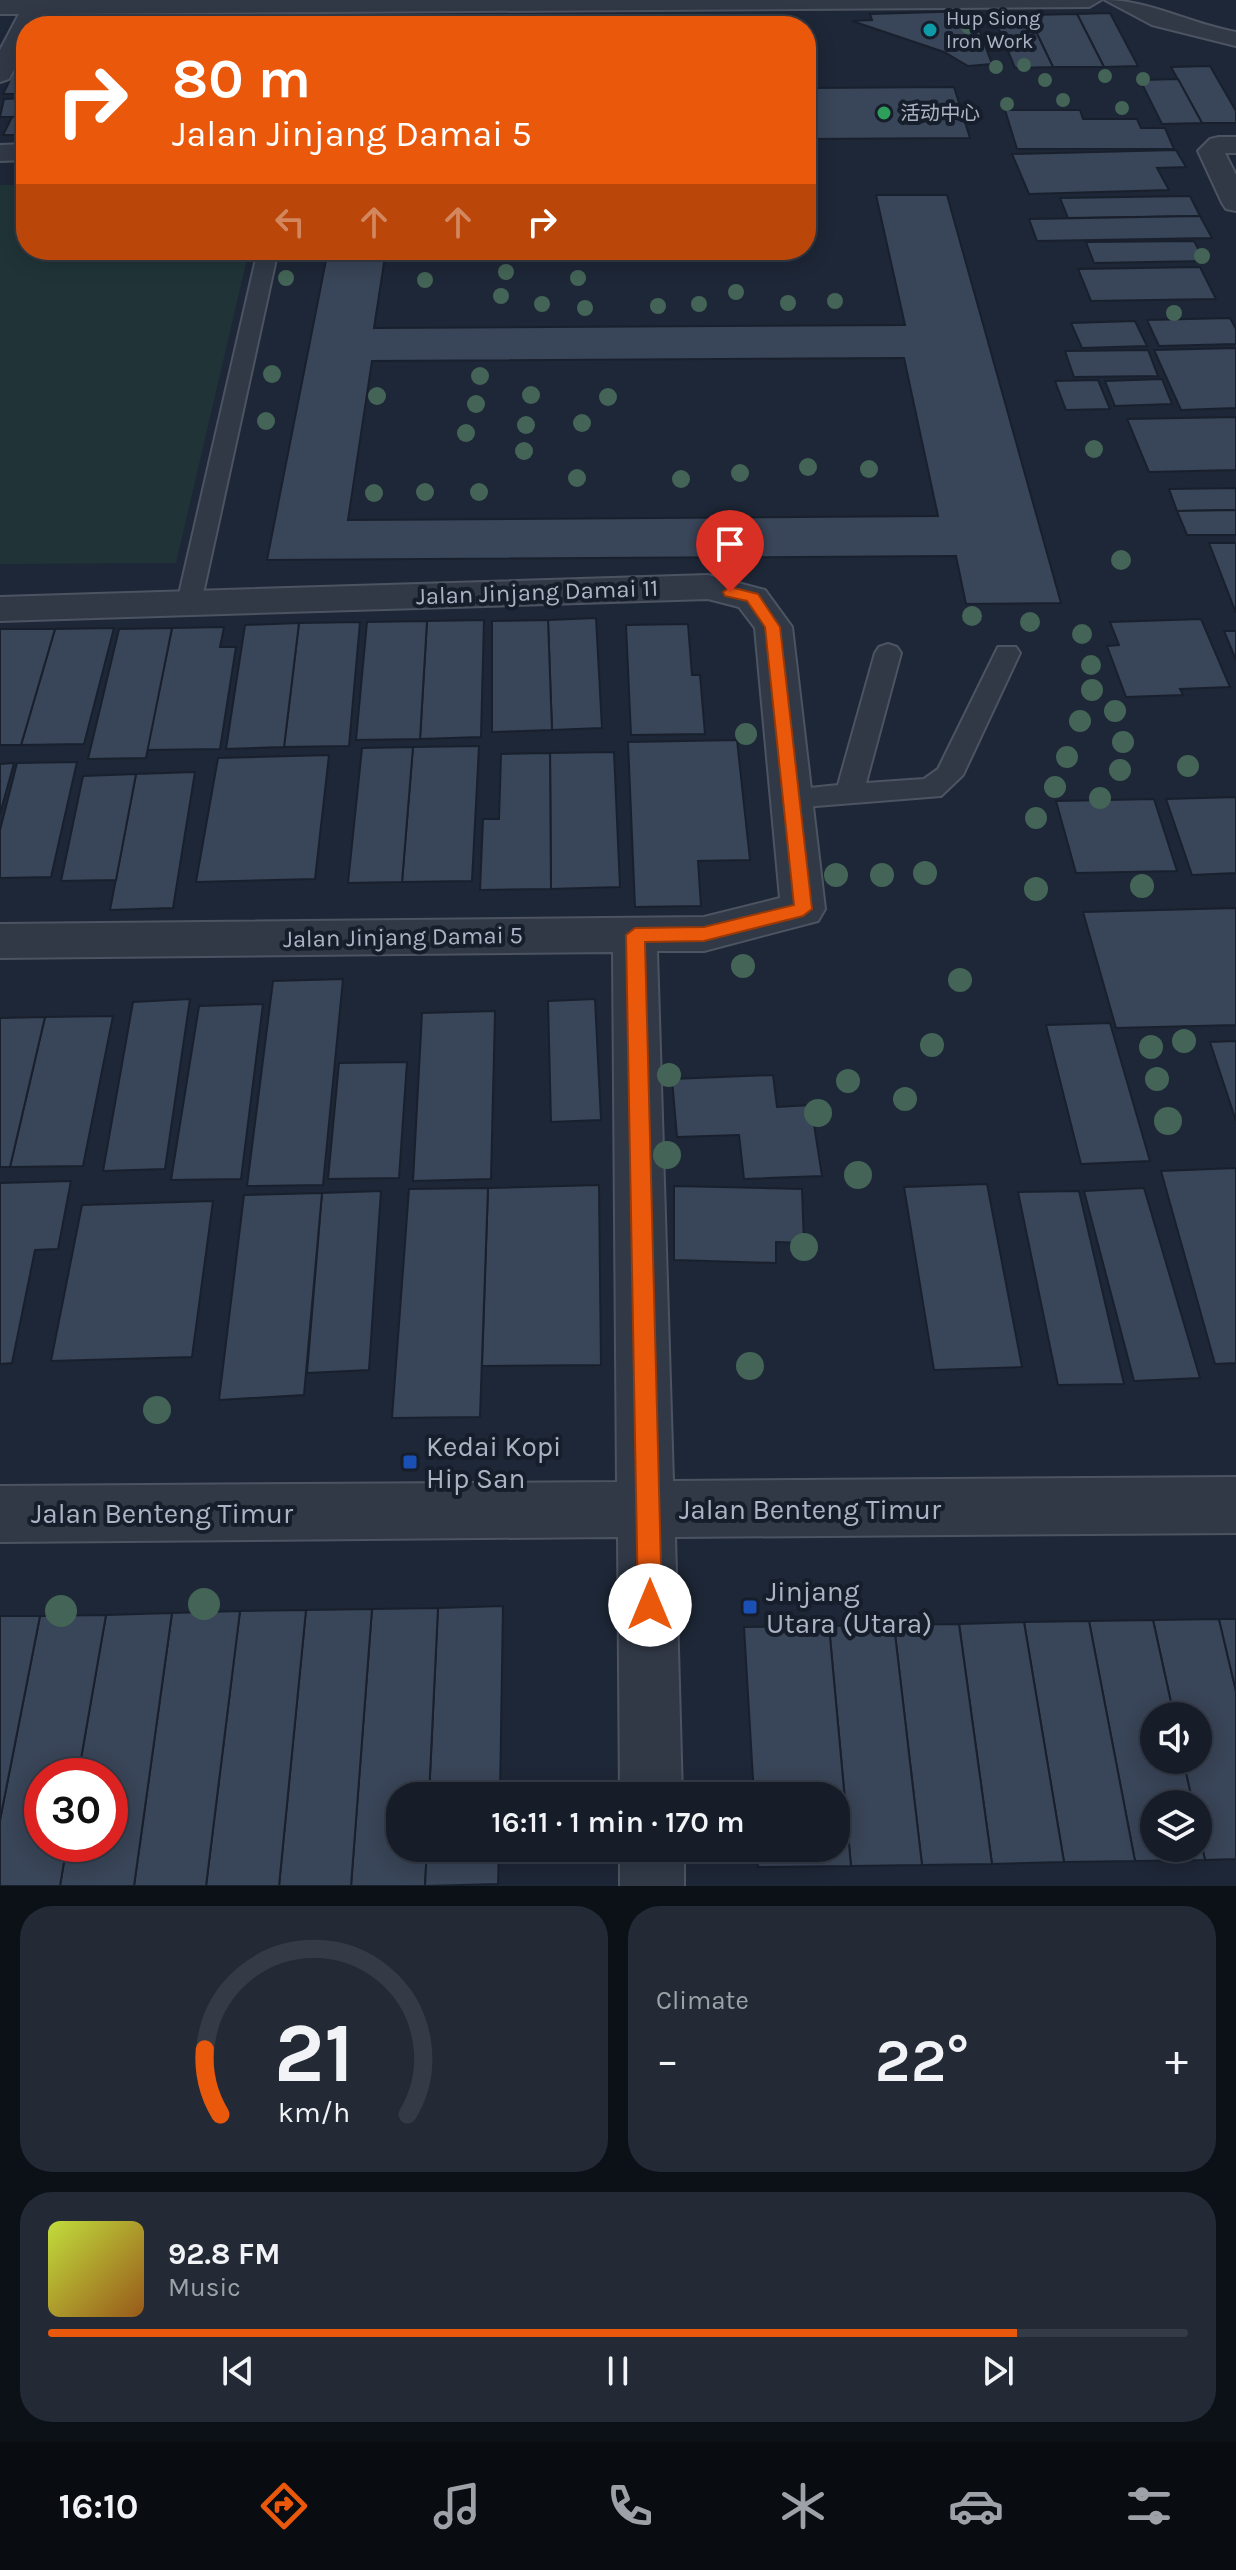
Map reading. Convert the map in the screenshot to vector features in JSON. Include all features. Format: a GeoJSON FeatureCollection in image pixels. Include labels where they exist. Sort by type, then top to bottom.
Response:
{"type":"FeatureCollection","features":[{"type":"Feature","properties":{"kind":"street"},"geometry":{"type":"LineString","coordinates":[[0,7],[36,3],[1089,0]]}},
{"type":"Feature","properties":{"kind":"street"},"geometry":{"type":"LineString","coordinates":[[1117,0],[1144,16],[1197,32],[1236,39]]}},
{"type":"Feature","properties":{"kind":"street"},"geometry":{"type":"LineString","coordinates":[[0,74],[16,42]]}},
{"type":"Feature","properties":{"kind":"street"},"geometry":{"type":"LineString","coordinates":[[1236,145],[1219,145],[1211,151],[1236,203]]}},
{"type":"Feature","properties":{"kind":"street","name":"Jalan Jinjang Damai 11"},"geometry":{"type":"LineString","coordinates":[[0,609],[708,587],[752,598],[773,627],[803,909]]}},
{"type":"Feature","properties":{"kind":"street","name":"Jalan Jinjang Damai 5"},"geometry":{"type":"LineString","coordinates":[[0,941],[704,934],[803,909]]}},
{"type":"Feature","properties":{"kind":"street"},"geometry":{"type":"LineString","coordinates":[[635,935],[649,1510],[651,1782]]}},
{"type":"Feature","properties":{"kind":"street","name":"Jalan Benteng Timur"},"geometry":{"type":"LineString","coordinates":[[0,1514],[1236,1505]]}},
{"type":"Feature","properties":{"kind":"street"},"geometry":{"type":"LineString","coordinates":[[652,1862],[652,1886]]}},
{"type":"Feature","properties":{"kind":"lane"},"geometry":{"type":"LineString","coordinates":[[189,603],[266,260]]}},
{"type":"Feature","properties":{"kind":"lane"},"geometry":{"type":"LineString","coordinates":[[850,793],[888,653]]}},
{"type":"Feature","properties":{"kind":"lane"},"geometry":{"type":"LineString","coordinates":[[791,798],[931,789],[949,775],[1007,653]]}},
{"type":"Feature","properties":{"kind":"green space"},"geometry":{"type":"Polygon","coordinates":[[[0,185],[16,185],[16,260],[247,260],[176,563],[0,564],[0,185]]]}},
{"type":"Feature","properties":{"kind":"building"},"geometry":{"type":"Polygon","coordinates":[[[168,11],[166,16],[62,16],[63,13],[168,11]]]}},
{"type":"Feature","properties":{"kind":"building","name":"Hup Siong Iron Work"},"geometry":{"type":"Polygon","coordinates":[[[972,11],[992,64],[968,66],[944,52],[852,21],[872,20],[870,14],[972,11]]]}},
{"type":"Feature","properties":{"kind":"building"},"geometry":{"type":"Polygon","coordinates":[[[1110,13],[1138,66],[1104,67],[1077,14],[1110,13]]]}},
{"type":"Feature","properties":{"kind":"building"},"geometry":{"type":"Polygon","coordinates":[[[1077,14],[1104,67],[1053,67],[1028,15],[1077,14]]]}},
{"type":"Feature","properties":{"kind":"building"},"geometry":{"type":"Polygon","coordinates":[[[993,15],[1028,15],[1053,67],[1015,68],[993,15]]]}},
{"type":"Feature","properties":{"kind":"building"},"geometry":{"type":"Polygon","coordinates":[[[1210,66],[1236,111],[1236,123],[1202,123],[1171,67],[1210,66]]]}},
{"type":"Feature","properties":{"kind":"building"},"geometry":{"type":"Polygon","coordinates":[[[16,67],[16,94],[3,94],[16,67]]]}},
{"type":"Feature","properties":{"kind":"building"},"geometry":{"type":"Polygon","coordinates":[[[1178,79],[1202,123],[1162,124],[1140,80],[1178,79]]]}},
{"type":"Feature","properties":{"kind":"building","name":"活动中心"},"geometry":{"type":"Polygon","coordinates":[[[954,87],[970,138],[816,139],[816,88],[954,87]]]}},
{"type":"Feature","properties":{"kind":"building"},"geometry":{"type":"Polygon","coordinates":[[[16,98],[16,117],[0,117],[4,99],[16,98]]]}},
{"type":"Feature","properties":{"kind":"building"},"geometry":{"type":"Polygon","coordinates":[[[1005,110],[1080,110],[1083,119],[1137,119],[1141,128],[1165,128],[1174,149],[1017,149],[1005,110]]]}},
{"type":"Feature","properties":{"kind":"building"},"geometry":{"type":"Polygon","coordinates":[[[12,117],[16,117],[16,135],[3,135],[12,117]]]}},
{"type":"Feature","properties":{"kind":"building"},"geometry":{"type":"Polygon","coordinates":[[[1176,150],[1186,167],[1157,168],[1169,190],[1029,194],[1012,154],[1176,150]]]}},
{"type":"Feature","properties":{"kind":"building"},"geometry":{"type":"Polygon","coordinates":[[[876,195],[947,195],[1061,603],[966,604],[956,556],[267,560],[326,260],[384,260],[374,328],[905,325],[876,195]],[[904,358],[372,361],[348,520],[938,516],[904,358]]]}},
{"type":"Feature","properties":{"kind":"building"},"geometry":{"type":"Polygon","coordinates":[[[1190,196],[1200,216],[1068,218],[1060,198],[1190,196]]]}},
{"type":"Feature","properties":{"kind":"building"},"geometry":{"type":"Polygon","coordinates":[[[1200,216],[1212,238],[1037,241],[1029,219],[1200,216]]]}},
{"type":"Feature","properties":{"kind":"building"},"geometry":{"type":"Polygon","coordinates":[[[1194,241],[1205,261],[1094,263],[1086,242],[1194,241]]]}},
{"type":"Feature","properties":{"kind":"building"},"geometry":{"type":"Polygon","coordinates":[[[1200,267],[1216,299],[1091,301],[1078,269],[1200,267]]]}},
{"type":"Feature","properties":{"kind":"building"},"geometry":{"type":"Polygon","coordinates":[[[1230,318],[1236,329],[1236,344],[1159,346],[1147,320],[1230,318]]]}},
{"type":"Feature","properties":{"kind":"building"},"geometry":{"type":"Polygon","coordinates":[[[1135,321],[1147,346],[1082,348],[1071,323],[1135,321]]]}},
{"type":"Feature","properties":{"kind":"building"},"geometry":{"type":"Polygon","coordinates":[[[1236,348],[1236,408],[1181,410],[1154,350],[1236,348]]]}},
{"type":"Feature","properties":{"kind":"building"},"geometry":{"type":"Polygon","coordinates":[[[1148,350],[1158,376],[1074,377],[1065,351],[1148,350]]]}},
{"type":"Feature","properties":{"kind":"building"},"geometry":{"type":"Polygon","coordinates":[[[1162,379],[1172,404],[1115,406],[1105,381],[1162,379]]]}},
{"type":"Feature","properties":{"kind":"building"},"geometry":{"type":"Polygon","coordinates":[[[1098,380],[1110,409],[1066,410],[1055,381],[1098,380]]]}},
{"type":"Feature","properties":{"kind":"building"},"geometry":{"type":"Polygon","coordinates":[[[1236,417],[1236,470],[1149,472],[1127,419],[1236,417]]]}},
{"type":"Feature","properties":{"kind":"building"},"geometry":{"type":"Polygon","coordinates":[[[1236,488],[1236,510],[1177,511],[1169,489],[1236,488]]]}},
{"type":"Feature","properties":{"kind":"building"},"geometry":{"type":"Polygon","coordinates":[[[1236,510],[1236,535],[1187,535],[1177,511],[1236,510]]]}},
{"type":"Feature","properties":{"kind":"building"},"geometry":{"type":"Polygon","coordinates":[[[1209,543],[1236,543],[1236,613],[1209,543]]]}},
{"type":"Feature","properties":{"kind":"building"},"geometry":{"type":"Polygon","coordinates":[[[596,618],[602,728],[552,730],[548,620],[596,618]]]}},
{"type":"Feature","properties":{"kind":"building"},"geometry":{"type":"Polygon","coordinates":[[[1201,619],[1230,687],[1180,689],[1183,695],[1126,697],[1107,646],[1119,645],[1110,622],[1201,619]]]}},
{"type":"Feature","properties":{"kind":"building"},"geometry":{"type":"Polygon","coordinates":[[[484,620],[481,737],[420,739],[427,621],[484,620]]]}},
{"type":"Feature","properties":{"kind":"building"},"geometry":{"type":"Polygon","coordinates":[[[548,620],[552,730],[492,732],[492,621],[548,620]]]}},
{"type":"Feature","properties":{"kind":"building"},"geometry":{"type":"Polygon","coordinates":[[[427,621],[420,739],[356,740],[367,622],[427,621]]]}},
{"type":"Feature","properties":{"kind":"building"},"geometry":{"type":"Polygon","coordinates":[[[360,622],[349,746],[284,747],[299,623],[360,622]]]}},
{"type":"Feature","properties":{"kind":"building"},"geometry":{"type":"Polygon","coordinates":[[[299,623],[284,747],[226,749],[245,625],[299,623]]]}},
{"type":"Feature","properties":{"kind":"building"},"geometry":{"type":"Polygon","coordinates":[[[688,624],[692,675],[700,675],[705,734],[631,735],[626,625],[688,624]]]}},
{"type":"Feature","properties":{"kind":"building"},"geometry":{"type":"Polygon","coordinates":[[[224,627],[220,647],[236,647],[220,749],[147,750],[172,628],[224,627]]]}},
{"type":"Feature","properties":{"kind":"building"},"geometry":{"type":"Polygon","coordinates":[[[114,628],[84,744],[21,745],[55,629],[114,628]]]}},
{"type":"Feature","properties":{"kind":"building"},"geometry":{"type":"Polygon","coordinates":[[[172,628],[146,758],[88,759],[119,629],[172,628]]]}},
{"type":"Feature","properties":{"kind":"building"},"geometry":{"type":"Polygon","coordinates":[[[0,629],[55,629],[21,745],[0,745],[0,629]]]}},
{"type":"Feature","properties":{"kind":"building"},"geometry":{"type":"Polygon","coordinates":[[[1224,631],[1236,631],[1236,660],[1224,631]]]}},
{"type":"Feature","properties":{"kind":"building"},"geometry":{"type":"Polygon","coordinates":[[[737,740],[750,860],[698,861],[701,906],[635,907],[628,742],[737,740]]]}},
{"type":"Feature","properties":{"kind":"building"},"geometry":{"type":"Polygon","coordinates":[[[479,746],[472,881],[402,882],[413,747],[479,746]]]}},
{"type":"Feature","properties":{"kind":"building"},"geometry":{"type":"Polygon","coordinates":[[[413,747],[402,882],[348,883],[362,748],[413,747]]]}},
{"type":"Feature","properties":{"kind":"building"},"geometry":{"type":"Polygon","coordinates":[[[614,752],[620,887],[551,889],[550,753],[614,752]]]}},
{"type":"Feature","properties":{"kind":"building"},"geometry":{"type":"Polygon","coordinates":[[[550,753],[551,889],[480,890],[483,819],[499,819],[501,754],[550,753]]]}},
{"type":"Feature","properties":{"kind":"building"},"geometry":{"type":"Polygon","coordinates":[[[329,755],[315,879],[196,882],[218,758],[329,755]]]}},
{"type":"Feature","properties":{"kind":"building"},"geometry":{"type":"Polygon","coordinates":[[[77,762],[51,877],[0,878],[0,830],[17,763],[77,762]]]}},
{"type":"Feature","properties":{"kind":"building"},"geometry":{"type":"Polygon","coordinates":[[[14,763],[0,814],[0,764],[14,763]]]}},
{"type":"Feature","properties":{"kind":"building"},"geometry":{"type":"Polygon","coordinates":[[[195,772],[173,908],[110,910],[136,774],[195,772]]]}},
{"type":"Feature","properties":{"kind":"building"},"geometry":{"type":"Polygon","coordinates":[[[136,774],[116,880],[61,881],[83,776],[136,774]]]}},
{"type":"Feature","properties":{"kind":"building"},"geometry":{"type":"Polygon","coordinates":[[[1236,797],[1236,873],[1192,875],[1166,799],[1236,797]]]}},
{"type":"Feature","properties":{"kind":"building"},"geometry":{"type":"Polygon","coordinates":[[[1154,799],[1177,871],[1076,873],[1056,801],[1154,799]]]}},
{"type":"Feature","properties":{"kind":"building"},"geometry":{"type":"Polygon","coordinates":[[[1236,908],[1236,1025],[1116,1028],[1083,912],[1236,908]]]}},
{"type":"Feature","properties":{"kind":"building"},"geometry":{"type":"Polygon","coordinates":[[[343,979],[323,1185],[247,1186],[273,981],[343,979]]]}},
{"type":"Feature","properties":{"kind":"building"},"geometry":{"type":"Polygon","coordinates":[[[190,999],[165,1169],[103,1171],[133,1002],[190,999]]]}},
{"type":"Feature","properties":{"kind":"building"},"geometry":{"type":"Polygon","coordinates":[[[595,999],[601,1120],[551,1122],[548,1001],[595,999]]]}},
{"type":"Feature","properties":{"kind":"building"},"geometry":{"type":"Polygon","coordinates":[[[263,1004],[241,1179],[171,1180],[199,1006],[263,1004]]]}},
{"type":"Feature","properties":{"kind":"building"},"geometry":{"type":"Polygon","coordinates":[[[495,1011],[491,1179],[413,1181],[422,1013],[495,1011]]]}},
{"type":"Feature","properties":{"kind":"building"},"geometry":{"type":"Polygon","coordinates":[[[113,1016],[83,1166],[10,1167],[45,1017],[113,1016]]]}},
{"type":"Feature","properties":{"kind":"building"},"geometry":{"type":"Polygon","coordinates":[[[45,1017],[10,1167],[0,1167],[0,1018],[45,1017]]]}},
{"type":"Feature","properties":{"kind":"building"},"geometry":{"type":"Polygon","coordinates":[[[1110,1023],[1150,1161],[1081,1164],[1046,1025],[1110,1023]]]}},
{"type":"Feature","properties":{"kind":"building"},"geometry":{"type":"Polygon","coordinates":[[[1236,1041],[1236,1121],[1210,1042],[1236,1041]]]}},
{"type":"Feature","properties":{"kind":"building"},"geometry":{"type":"Polygon","coordinates":[[[407,1062],[399,1178],[328,1179],[339,1063],[407,1062]]]}},
{"type":"Feature","properties":{"kind":"building"},"geometry":{"type":"Polygon","coordinates":[[[773,1075],[777,1107],[811,1105],[822,1176],[744,1179],[739,1135],[677,1137],[672,1079],[773,1075]]]}},
{"type":"Feature","properties":{"kind":"building"},"geometry":{"type":"Polygon","coordinates":[[[1236,1168],[1236,1363],[1215,1364],[1161,1171],[1236,1168]]]}},
{"type":"Feature","properties":{"kind":"building"},"geometry":{"type":"Polygon","coordinates":[[[71,1181],[58,1249],[35,1250],[12,1363],[0,1364],[0,1183],[71,1181]]]}},
{"type":"Feature","properties":{"kind":"building"},"geometry":{"type":"Polygon","coordinates":[[[987,1184],[1022,1367],[934,1370],[904,1187],[987,1184]]]}},
{"type":"Feature","properties":{"kind":"building"},"geometry":{"type":"Polygon","coordinates":[[[599,1185],[601,1365],[482,1366],[488,1188],[599,1185]]]}},
{"type":"Feature","properties":{"kind":"building"},"geometry":{"type":"Polygon","coordinates":[[[674,1186],[802,1189],[804,1243],[776,1242],[776,1263],[674,1260],[674,1186]]]}},
{"type":"Feature","properties":{"kind":"building"},"geometry":{"type":"Polygon","coordinates":[[[488,1188],[480,1417],[392,1418],[409,1189],[488,1188]]]}},
{"type":"Feature","properties":{"kind":"building"},"geometry":{"type":"Polygon","coordinates":[[[1144,1188],[1200,1378],[1134,1381],[1084,1191],[1144,1188]]]}},
{"type":"Feature","properties":{"kind":"building"},"geometry":{"type":"Polygon","coordinates":[[[381,1191],[369,1370],[307,1373],[322,1193],[381,1191]]]}},
{"type":"Feature","properties":{"kind":"building"},"geometry":{"type":"Polygon","coordinates":[[[1079,1191],[1124,1384],[1058,1385],[1018,1192],[1079,1191]]]}},
{"type":"Feature","properties":{"kind":"building"},"geometry":{"type":"Polygon","coordinates":[[[322,1193],[304,1395],[219,1400],[244,1195],[322,1193]]]}},
{"type":"Feature","properties":{"kind":"building"},"geometry":{"type":"Polygon","coordinates":[[[213,1201],[192,1357],[51,1361],[82,1205],[213,1201]]]}},
{"type":"Feature","properties":{"kind":"building"},"geometry":{"type":"Polygon","coordinates":[[[503,1606],[500,1782],[430,1782],[438,1608],[503,1606]]]}},
{"type":"Feature","properties":{"kind":"building"},"geometry":{"type":"Polygon","coordinates":[[[438,1608],[430,1782],[386,1782],[386,1862],[426,1862],[425,1886],[351,1886],[372,1609],[438,1608]]]}},
{"type":"Feature","properties":{"kind":"building"},"geometry":{"type":"Polygon","coordinates":[[[372,1609],[351,1886],[279,1886],[306,1610],[372,1609]]]}},
{"type":"Feature","properties":{"kind":"building"},"geometry":{"type":"Polygon","coordinates":[[[306,1610],[279,1886],[206,1886],[240,1611],[306,1610]]]}},
{"type":"Feature","properties":{"kind":"building"},"geometry":{"type":"Polygon","coordinates":[[[240,1611],[206,1886],[134,1886],[172,1613],[240,1611]]]}},
{"type":"Feature","properties":{"kind":"building"},"geometry":{"type":"Polygon","coordinates":[[[172,1613],[134,1886],[60,1886],[64,1862],[128,1862],[128,1758],[81,1758],[106,1615],[172,1613]]]}},
{"type":"Feature","properties":{"kind":"building"},"geometry":{"type":"Polygon","coordinates":[[[106,1615],[81,1758],[24,1758],[24,1862],[64,1862],[60,1886],[0,1886],[0,1820],[40,1616],[106,1615]]]}},
{"type":"Feature","properties":{"kind":"building"},"geometry":{"type":"Polygon","coordinates":[[[0,1616],[40,1616],[0,1820],[0,1616]]]}},
{"type":"Feature","properties":{"kind":"building"},"geometry":{"type":"Polygon","coordinates":[[[1219,1619],[1236,1691],[1236,1859],[1212,1860],[1212,1790],[1190,1790],[1186,1774],[1212,1774],[1212,1702],[1171,1702],[1153,1620],[1219,1619]]]}},
{"type":"Feature","properties":{"kind":"building"},"geometry":{"type":"Polygon","coordinates":[[[1219,1619],[1236,1619],[1236,1691],[1219,1619]]]}},
{"type":"Feature","properties":{"kind":"building"},"geometry":{"type":"Polygon","coordinates":[[[1153,1620],[1171,1702],[1140,1702],[1140,1774],[1186,1774],[1190,1790],[1140,1790],[1140,1861],[1135,1861],[1089,1621],[1153,1620]]]}},
{"type":"Feature","properties":{"kind":"building"},"geometry":{"type":"Polygon","coordinates":[[[1089,1621],[1135,1861],[1064,1862],[1024,1622],[1089,1621]]]}},
{"type":"Feature","properties":{"kind":"building"},"geometry":{"type":"Polygon","coordinates":[[[1024,1622],[1064,1862],[992,1864],[959,1624],[1024,1622]]]}},
{"type":"Feature","properties":{"kind":"building"},"geometry":{"type":"Polygon","coordinates":[[[959,1624],[992,1864],[922,1865],[894,1625],[959,1624]]]}},
{"type":"Feature","properties":{"kind":"building"},"geometry":{"type":"Polygon","coordinates":[[[894,1625],[922,1865],[851,1866],[850,1782],[843,1782],[829,1626],[894,1625]]]}},
{"type":"Feature","properties":{"kind":"building"},"geometry":{"type":"Polygon","coordinates":[[[829,1626],[843,1782],[753,1782],[744,1627],[829,1626]]]}},
{"type":"Feature","properties":{"kind":"building"},"geometry":{"type":"Polygon","coordinates":[[[850,1855],[851,1866],[758,1867],[758,1862],[850,1862],[850,1855]]]}},
{"type":"Feature","properties":{"kind":"building"},"geometry":{"type":"Polygon","coordinates":[[[426,1862],[499,1862],[498,1884],[425,1886],[426,1862]]]}},
{"type":"Feature","properties":{"kind":"place","name":"Hup Siong Iron Work"},"geometry":{"type":"Point","coordinates":[930,30]}},
{"type":"Feature","properties":{"kind":"place","name":"活动中心"},"geometry":{"type":"Point","coordinates":[884,113]}},
{"type":"Feature","properties":{"kind":"place","name":"Kedai Kopi Hip San"},"geometry":{"type":"Point","coordinates":[410,1462]}},
{"type":"Feature","properties":{"kind":"place","name":"Jinjang Utara (Utara)"},"geometry":{"type":"Point","coordinates":[750,1607]}},
{"type":"Feature","properties":{"kind":"route"},"geometry":{"type":"LineString","coordinates":[[650,1605],[635,935],[704,934],[803,909],[773,627],[752,598],[730,592]]}}]}
